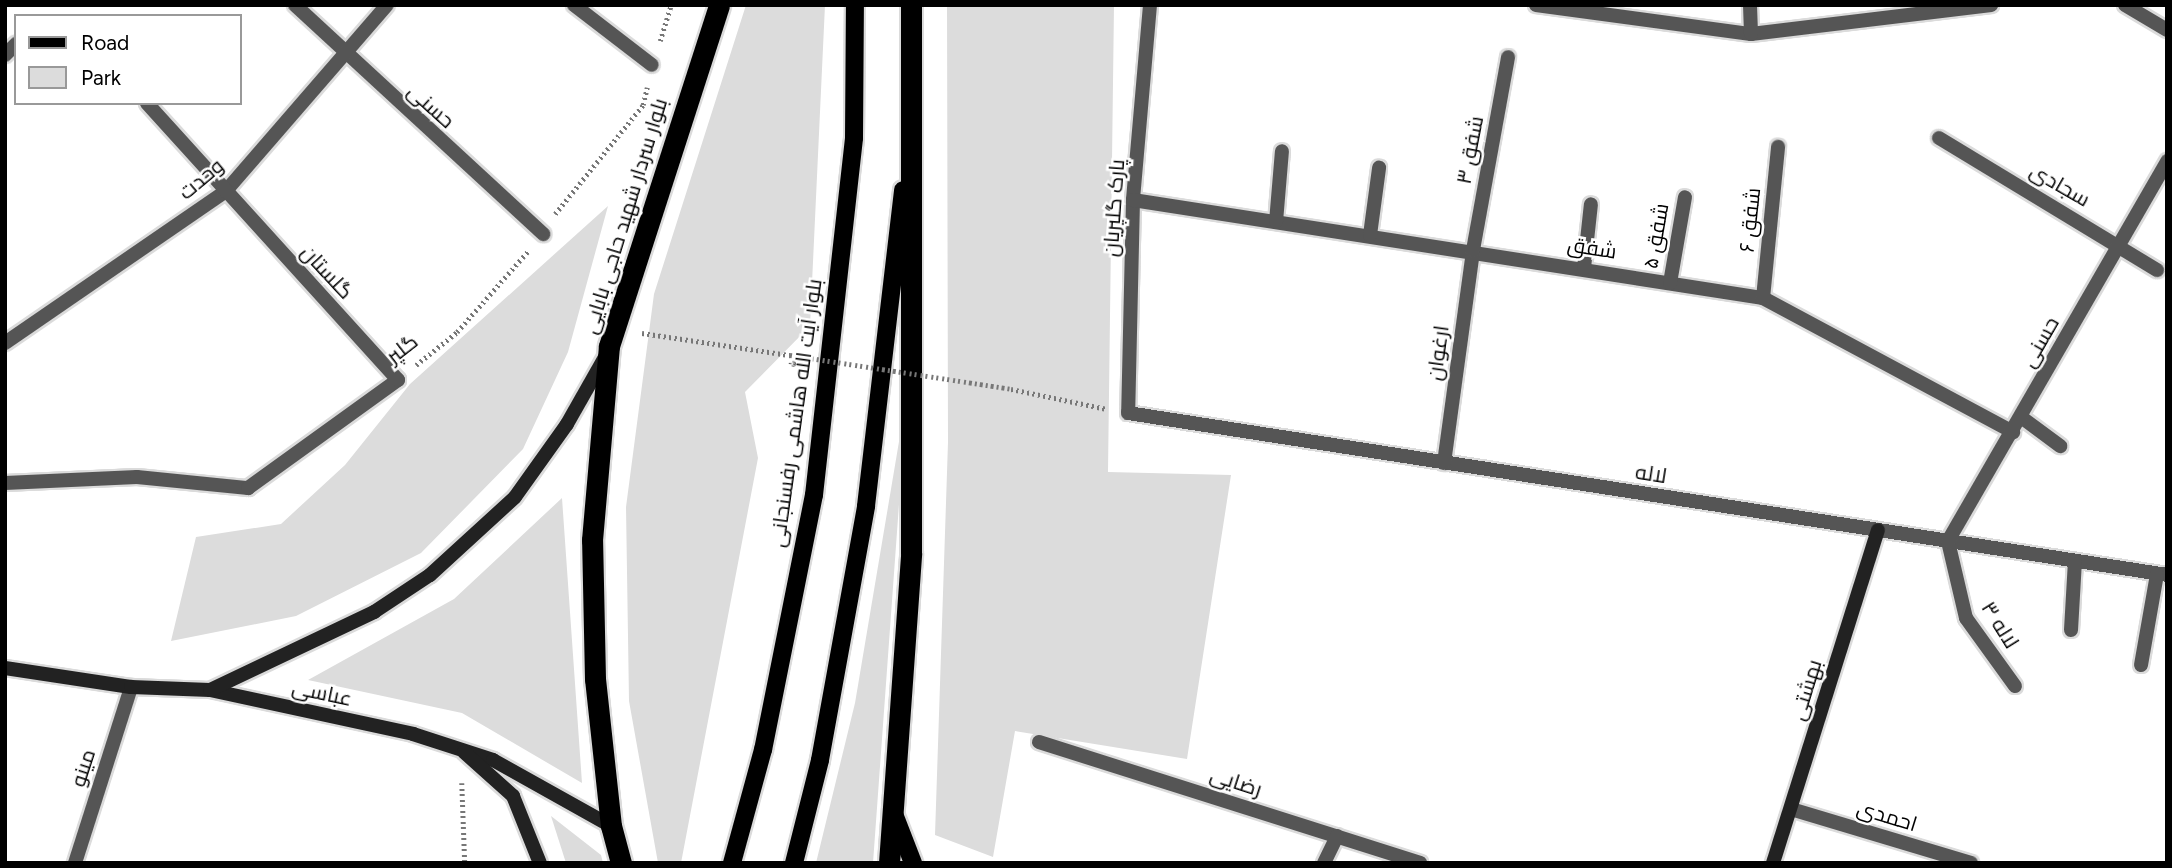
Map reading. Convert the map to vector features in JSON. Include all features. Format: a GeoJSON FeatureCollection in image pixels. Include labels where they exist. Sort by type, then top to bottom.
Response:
{"type":"FeatureCollection","features":[{"type":"Feature","properties":{"kind":"highway","name":"بلوار سردار شهید حاجی بابایی"},"geometry":{"type":"LineString","coordinates":[[621,863],[611,825],[596,679],[592,540],[608,351],[719,5]]}},
{"type":"Feature","properties":{"kind":"highway"},"geometry":{"type":"LineString","coordinates":[[889,863],[911,553],[916,336],[910,133],[911,5]]}},
{"type":"Feature","properties":{"kind":"main road","name":"بلوار آیت الله هاشمی رفسنجانی"},"geometry":{"type":"LineString","coordinates":[[733,863],[763,750],[814,495],[854,138],[855,5]]}},
{"type":"Feature","properties":{"kind":"main road"},"geometry":{"type":"LineString","coordinates":[[794,863],[820,760],[866,506],[910,133]]}},
{"type":"Feature","properties":{"kind":"main road"},"geometry":{"type":"LineString","coordinates":[[210,690],[374,612],[430,575],[514,497],[567,424],[608,351]]}},
{"type":"Feature","properties":{"kind":"main road","name":"بهشتی"},"geometry":{"type":"LineString","coordinates":[[1773,863],[1878,530]]}},
{"type":"Feature","properties":{"kind":"main road","name":"عباسی"},"geometry":{"type":"LineString","coordinates":[[5,668],[131,687],[210,690],[460,749],[493,760],[611,825]]}},
{"type":"Feature","properties":{"kind":"main road"},"geometry":{"type":"LineString","coordinates":[[460,749],[513,796],[540,863]]}},
{"type":"Feature","properties":{"kind":"main road"},"geometry":{"type":"LineString","coordinates":[[892,810],[913,863]]}},
{"type":"Feature","properties":{"kind":"street","name":"حسنی"},"geometry":{"type":"LineString","coordinates":[[295,5],[341,55],[543,234]]}},
{"type":"Feature","properties":{"kind":"street","name":"وحدت"},"geometry":{"type":"LineString","coordinates":[[6,342],[225,192],[387,5]]}},
{"type":"Feature","properties":{"kind":"street"},"geometry":{"type":"LineString","coordinates":[[574,5],[652,65]]}},
{"type":"Feature","properties":{"kind":"street","name":"پارک گلپریان"},"geometry":{"type":"LineString","coordinates":[[1128,413],[1133,200],[1150,5]]}},
{"type":"Feature","properties":{"kind":"street"},"geometry":{"type":"LineString","coordinates":[[1536,5],[1751,34],[1991,5]]}},
{"type":"Feature","properties":{"kind":"street"},"geometry":{"type":"LineString","coordinates":[[1750,5],[1751,34]]}},
{"type":"Feature","properties":{"kind":"street"},"geometry":{"type":"LineString","coordinates":[[2125,5],[2167,30]]}},
{"type":"Feature","properties":{"kind":"street","name":"شفق ۳"},"geometry":{"type":"LineString","coordinates":[[1473,250],[1508,57]]}},
{"type":"Feature","properties":{"kind":"street","name":"گلستان"},"geometry":{"type":"LineString","coordinates":[[149,105],[398,380]]}},
{"type":"Feature","properties":{"kind":"street","name":"سجادی"},"geometry":{"type":"LineString","coordinates":[[1939,138],[2120,244],[2157,270]]}},
{"type":"Feature","properties":{"kind":"street","name":"شفق ۶"},"geometry":{"type":"LineString","coordinates":[[1763,298],[1778,146]]}},
{"type":"Feature","properties":{"kind":"street"},"geometry":{"type":"LineString","coordinates":[[1276,222],[1282,151]]}},
{"type":"Feature","properties":{"kind":"street","name":"حسنی"},"geometry":{"type":"LineString","coordinates":[[1948,541],[2167,162]]}},
{"type":"Feature","properties":{"kind":"street"},"geometry":{"type":"LineString","coordinates":[[1370,235],[1379,169]]}},
{"type":"Feature","properties":{"kind":"street","name":"شفق ۵"},"geometry":{"type":"LineString","coordinates":[[1670,283],[1685,197]]}},
{"type":"Feature","properties":{"kind":"street","name":"شفق"},"geometry":{"type":"LineString","coordinates":[[1133,200],[1473,250],[1763,298],[2013,432]]}},
{"type":"Feature","properties":{"kind":"street"},"geometry":{"type":"LineString","coordinates":[[1584,268],[1591,204]]}},
{"type":"Feature","properties":{"kind":"street","name":"ارغوان"},"geometry":{"type":"LineString","coordinates":[[1444,463],[1473,250]]}},
{"type":"Feature","properties":{"kind":"street","name":"گلپر"},"geometry":{"type":"LineString","coordinates":[[5,484],[137,477],[248,488],[398,380]]}},
{"type":"Feature","properties":{"kind":"street","name":"لاله"},"geometry":{"type":"LineString","coordinates":[[1128,413],[2162,574]]}},
{"type":"Feature","properties":{"kind":"street"},"geometry":{"type":"LineString","coordinates":[[2021,417],[2060,446]]}},
{"type":"Feature","properties":{"kind":"street","name":"لاله ۳"},"geometry":{"type":"LineString","coordinates":[[1948,541],[1966,618],[2015,686]]}},
{"type":"Feature","properties":{"kind":"street"},"geometry":{"type":"LineString","coordinates":[[2071,630],[2075,561]]}},
{"type":"Feature","properties":{"kind":"street"},"geometry":{"type":"LineString","coordinates":[[2141,665],[2162,574]]}},
{"type":"Feature","properties":{"kind":"street","name":"مینو"},"geometry":{"type":"LineString","coordinates":[[75,863],[131,687]]}},
{"type":"Feature","properties":{"kind":"street","name":"رضایی"},"geometry":{"type":"LineString","coordinates":[[1039,742],[1419,863]]}},
{"type":"Feature","properties":{"kind":"street","name":"احمدی"},"geometry":{"type":"LineString","coordinates":[[1791,808],[1971,863]]}},
{"type":"Feature","properties":{"kind":"street"},"geometry":{"type":"LineString","coordinates":[[1324,863],[1337,836]]}},
{"type":"Feature","properties":{"kind":"path","name":"گلپر"},"geometry":{"type":"LineString","coordinates":[[398,380],[457,332],[543,234],[643,105],[652,65],[671,5]]}},
{"type":"Feature","properties":{"kind":"path"},"geometry":{"type":"LineString","coordinates":[[613,329],[1012,389],[1128,413]]}},
{"type":"Feature","properties":{"kind":"path"},"geometry":{"type":"LineString","coordinates":[[460,749],[464,863]]}},
{"type":"Feature","properties":{"kind":"green space"},"geometry":{"type":"Polygon","coordinates":[[[746,5],[825,5],[810,326],[745,392],[758,458],[681,863],[658,863],[629,701],[626,507],[654,294],[746,5]]]}},
{"type":"Feature","properties":{"kind":"green space"},"geometry":{"type":"Polygon","coordinates":[[[947,5],[1114,5],[1108,472],[1231,475],[1187,759],[1015,731],[993,857],[935,835],[948,442],[947,5]]]}},
{"type":"Feature","properties":{"kind":"green space"},"geometry":{"type":"Polygon","coordinates":[[[608,206],[568,352],[523,449],[421,553],[296,616],[171,641],[196,537],[281,524],[345,465],[410,384],[608,206]]]}},
{"type":"Feature","properties":{"kind":"green space"},"geometry":{"type":"Polygon","coordinates":[[[907,394],[873,863],[816,863],[855,703],[907,394]]]}},
{"type":"Feature","properties":{"kind":"green space"},"geometry":{"type":"Polygon","coordinates":[[[562,498],[582,783],[462,713],[308,680],[454,599],[562,498]]]}},
{"type":"Feature","properties":{"kind":"green space"},"geometry":{"type":"Polygon","coordinates":[[[551,816],[601,855],[603,863],[566,863],[551,816]]]}}]}
